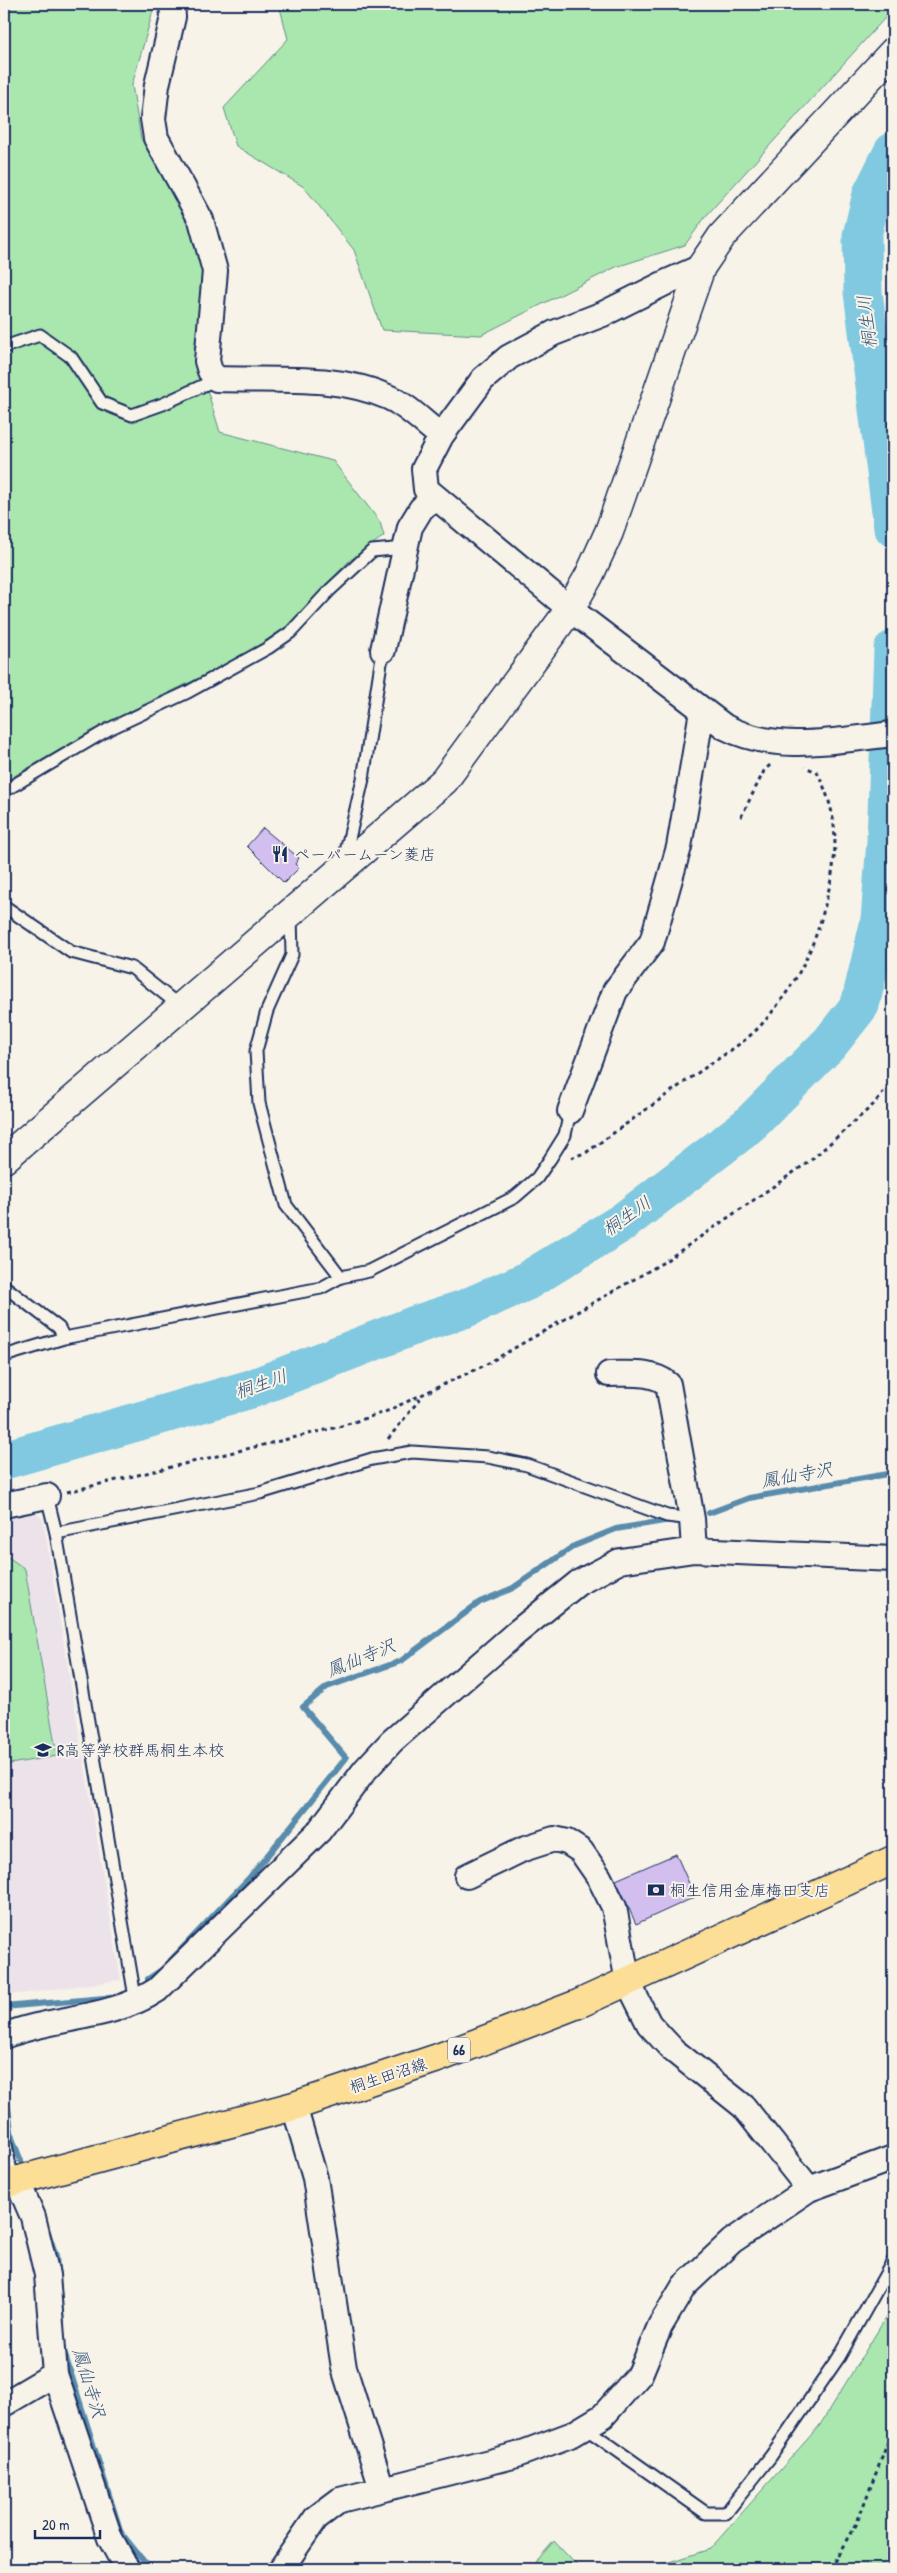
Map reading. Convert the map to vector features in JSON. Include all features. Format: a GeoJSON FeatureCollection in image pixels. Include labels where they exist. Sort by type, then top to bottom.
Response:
{"type":"FeatureCollection","features":[{"type":"Feature","properties":{"kind":"main road","name":"桐生田沼線"},"geometry":{"type":"LineString","coordinates":[[10,2182],[294,2106],[438,2058],[628,1982],[893,1860]]}},
{"type":"Feature","properties":{"kind":"street"},"geometry":{"type":"LineString","coordinates":[[172,4],[173,16],[157,85],[153,118],[156,138],[200,220],[215,271],[207,361],[210,372],[217,379],[313,381],[351,385],[390,398],[441,436]]}},
{"type":"Feature","properties":{"kind":"street"},"geometry":{"type":"LineString","coordinates":[[4,1159],[444,781],[570,609],[589,576],[609,532],[702,268],[722,236],[893,52]]}},
{"type":"Feature","properties":{"kind":"street"},"geometry":{"type":"LineString","coordinates":[[702,268],[666,282],[603,314],[554,333],[509,357],[483,379],[441,436],[424,469],[426,490],[570,609],[702,711],[744,737],[787,743],[818,742],[893,734]]}},
{"type":"Feature","properties":{"kind":"street"},"geometry":{"type":"LineString","coordinates":[[383,650],[410,527],[433,497]]}},
{"type":"Feature","properties":{"kind":"street"},"geometry":{"type":"LineString","coordinates":[[570,1111],[615,991],[652,942],[679,846],[702,711]]}},
{"type":"Feature","properties":{"kind":"street"},"geometry":{"type":"LineString","coordinates":[[609,1374],[650,1375],[660,1378],[668,1384],[692,1520],[694,1550]]}},
{"type":"Feature","properties":{"kind":"street"},"geometry":{"type":"LineString","coordinates":[[4,1504],[47,1496]]}},
{"type":"Feature","properties":{"kind":"street"},"geometry":{"type":"LineString","coordinates":[[4,2036],[43,2024],[106,2013],[136,2003],[158,1990],[319,1831],[365,1770],[392,1741],[532,1620],[578,1583],[620,1561],[694,1550],[893,1559]]}},
{"type":"Feature","properties":{"kind":"street"},"geometry":{"type":"LineString","coordinates":[[468,1876],[542,1842],[554,1839],[567,1842],[581,1851],[599,1877],[614,1907],[628,1982],[649,2024],[673,2050],[744,2106],[809,2189]]}},
{"type":"Feature","properties":{"kind":"street"},"geometry":{"type":"LineString","coordinates":[[294,2106],[316,2178],[344,2368],[382,2489]]}},
{"type":"Feature","properties":{"kind":"street"},"geometry":{"type":"LineString","coordinates":[[281,2569],[316,2518],[340,2500],[517,2455],[573,2434],[603,2416],[640,2374],[660,2326],[684,2286],[732,2241],[809,2189],[893,2158]]}},
{"type":"Feature","properties":{"kind":"street"},"geometry":{"type":"LineString","coordinates":[[10,2182],[33,2217],[47,2275],[55,2374],[110,2538],[127,2569]]}},
{"type":"Feature","properties":{"kind":"street"},"geometry":{"type":"LineString","coordinates":[[4,2404],[55,2374]]}},
{"type":"Feature","properties":{"kind":"lane"},"geometry":{"type":"LineString","coordinates":[[4,347],[40,335],[71,357],[102,403],[132,415],[163,404],[217,379]]}},
{"type":"Feature","properties":{"kind":"lane"},"geometry":{"type":"LineString","coordinates":[[4,791],[109,729],[188,692],[268,648],[290,632],[330,590],[372,551],[405,548]]}},
{"type":"Feature","properties":{"kind":"lane"},"geometry":{"type":"LineString","coordinates":[[342,868],[363,779],[383,650]]}},
{"type":"Feature","properties":{"kind":"lane"},"geometry":{"type":"LineString","coordinates":[[4,906],[71,952],[132,968],[181,1007]]}},
{"type":"Feature","properties":{"kind":"lane"},"geometry":{"type":"LineString","coordinates":[[291,911],[292,955],[267,1010],[256,1051],[260,1103],[286,1205],[341,1277]]}},
{"type":"Feature","properties":{"kind":"lane"},"geometry":{"type":"LineString","coordinates":[[4,1356],[64,1338],[321,1288],[341,1277],[369,1271],[515,1197],[537,1178],[550,1159],[565,1135],[570,1111]]}},
{"type":"Feature","properties":{"kind":"lane"},"geometry":{"type":"LineString","coordinates":[[4,1286],[59,1328],[64,1338]]}},
{"type":"Feature","properties":{"kind":"lane"},"geometry":{"type":"LineString","coordinates":[[56,1533],[260,1493],[372,1459],[412,1452],[488,1457],[527,1465],[667,1516],[692,1520]]}},
{"type":"Feature","properties":{"kind":"lane"},"geometry":{"type":"LineString","coordinates":[[47,1496],[56,1533],[136,2003]]}},
{"type":"Feature","properties":{"kind":"lane"},"geometry":{"type":"LineString","coordinates":[[4,2133],[10,2166],[10,2182]]}},
{"type":"Feature","properties":{"kind":"lane"},"geometry":{"type":"LineString","coordinates":[[584,2427],[706,2513],[726,2513],[771,2456],[838,2357],[893,2261]]}},
{"type":"Feature","properties":{"kind":"path"},"geometry":{"type":"LineString","coordinates":[[741,817],[764,770],[770,764],[779,764]]}},
{"type":"Feature","properties":{"kind":"path"},"geometry":{"type":"LineString","coordinates":[[550,1159],[566,1159],[587,1152],[718,1058],[761,1025],[794,983],[819,931],[832,877],[836,848],[828,795],[817,772],[797,764]]}},
{"type":"Feature","properties":{"kind":"path"},"geometry":{"type":"LineString","coordinates":[[47,1496],[338,1427],[385,1412],[485,1365],[664,1262],[810,1161],[873,1105],[893,1080]]}},
{"type":"Feature","properties":{"kind":"path"},"geometry":{"type":"LineString","coordinates":[[372,1459],[424,1394]]}},
{"type":"Feature","properties":{"kind":"path"},"geometry":{"type":"LineString","coordinates":[[831,2569],[856,2525],[893,2429]]}},
{"type":"Feature","properties":{"kind":"shaded area","name":"R高等学校群馬桐生本校"},"geometry":{"type":"Polygon","coordinates":[[[33,1510],[43,1519],[121,1980],[4,1996],[4,1516],[33,1510]]]}},
{"type":"Feature","properties":{"kind":"green space"},"geometry":{"type":"Polygon","coordinates":[[[4,4],[155,4],[132,85],[141,139],[216,249],[194,347],[220,432],[333,461],[380,522],[384,536],[349,561],[284,629],[232,662],[104,724],[4,782],[4,4]]]}},
{"type":"Feature","properties":{"kind":"green space"},"geometry":{"type":"Polygon","coordinates":[[[279,4],[893,4],[893,9],[706,216],[685,245],[616,267],[481,335],[382,330],[354,250],[304,187],[236,146],[224,108],[288,39],[279,4]]]}},
{"type":"Feature","properties":{"kind":"green space"},"geometry":{"type":"Polygon","coordinates":[[[4,1554],[25,1569],[57,1756],[4,1765],[4,1554]]]}},
{"type":"Feature","properties":{"kind":"green space"},"geometry":{"type":"Polygon","coordinates":[[[893,2306],[893,2569],[647,2569],[710,2549],[820,2425],[893,2306]]]}},
{"type":"Feature","properties":{"kind":"green space"},"geometry":{"type":"Polygon","coordinates":[[[554,2541],[580,2569],[535,2569],[533,2565],[554,2541]]]}},
{"type":"Feature","properties":{"kind":"building"},"geometry":{"type":"Polygon","coordinates":[[[263,828],[299,858],[295,864],[299,868],[284,883],[247,846],[263,828]]]}},
{"type":"Feature","properties":{"kind":"building"},"geometry":{"type":"Polygon","coordinates":[[[676,1854],[695,1897],[636,1924],[616,1880],[676,1854]]]}},
{"type":"Feature","properties":{"kind":"waterway","name":"桐生川"},"geometry":{"type":"LineString","coordinates":[[893,152],[872,194],[862,236],[863,292],[893,527]]}},
{"type":"Feature","properties":{"kind":"waterway","name":"桐生川"},"geometry":{"type":"LineString","coordinates":[[4,1460],[251,1389],[418,1324],[464,1309],[525,1282],[623,1222],[748,1126],[830,1043],[860,1005],[880,921],[886,841],[893,650]]}},
{"type":"Feature","properties":{"kind":"waterway","name":"鳳仙寺沢"},"geometry":{"type":"LineString","coordinates":[[709,1513],[749,1498],[893,1473]]}},
{"type":"Feature","properties":{"kind":"waterway","name":"鳳仙寺沢"},"geometry":{"type":"LineString","coordinates":[[171,1960],[250,1877],[346,1758],[303,1707],[327,1687],[401,1661],[480,1602],[513,1588],[574,1546],[616,1529],[670,1520]]}},
{"type":"Feature","properties":{"kind":"waterway","name":"鳳仙寺沢"},"geometry":{"type":"LineString","coordinates":[[148,1979],[163,1969]]}},
{"type":"Feature","properties":{"kind":"waterway","name":"鳳仙寺沢"},"geometry":{"type":"LineString","coordinates":[[4,2007],[115,1997]]}},
{"type":"Feature","properties":{"kind":"waterway","name":"鳳仙寺沢"},"geometry":{"type":"LineString","coordinates":[[4,2078],[12,2138],[21,2161]]}},
{"type":"Feature","properties":{"kind":"waterway","name":"鳳仙寺沢"},"geometry":{"type":"LineString","coordinates":[[47,2229],[56,2256],[62,2325]]}},
{"type":"Feature","properties":{"kind":"waterway","name":"鳳仙寺沢"},"geometry":{"type":"LineString","coordinates":[[64,2352],[121,2533],[150,2569]]}},
{"type":"Feature","properties":{"kind":"place","name":"ペーパームーン菱店"},"geometry":{"type":"Point","coordinates":[280,854]}},
{"type":"Feature","properties":{"kind":"place","name":"R高等学校群馬桐生本校"},"geometry":{"type":"Point","coordinates":[43,1750]}},
{"type":"Feature","properties":{"kind":"place","name":"桐生信用金庫梅田支店"},"geometry":{"type":"Point","coordinates":[656,1890]}}]}
